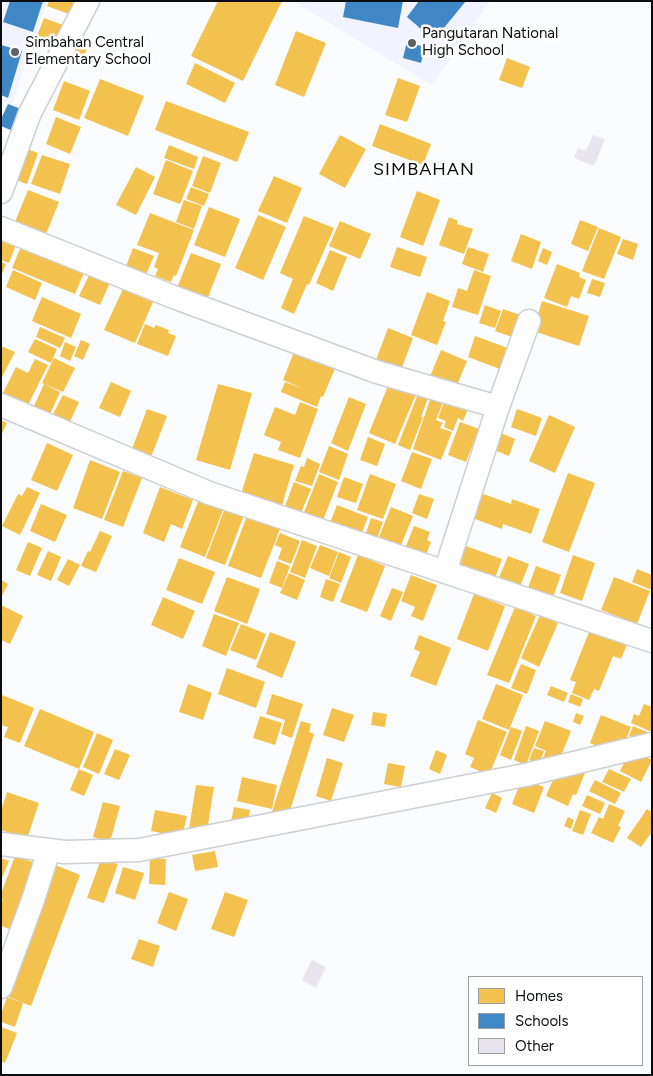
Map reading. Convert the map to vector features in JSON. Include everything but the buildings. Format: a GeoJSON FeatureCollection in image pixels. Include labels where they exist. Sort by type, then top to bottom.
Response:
{"type":"FeatureCollection","features":[{"type":"Feature","properties":{"kind":"street"},"geometry":{"type":"LineString","coordinates":[[1,192],[30,113],[88,1]]}},
{"type":"Feature","properties":{"kind":"street"},"geometry":{"type":"LineString","coordinates":[[1,228],[176,298],[377,372],[498,407]]}},
{"type":"Feature","properties":{"kind":"street"},"geometry":{"type":"LineString","coordinates":[[445,572],[498,407],[529,320]]}},
{"type":"Feature","properties":{"kind":"street"},"geometry":{"type":"LineString","coordinates":[[1,405],[208,493],[652,641]]}},
{"type":"Feature","properties":{"kind":"street"},"geometry":{"type":"LineString","coordinates":[[1,844],[65,852],[139,850],[525,775],[652,744]]}},
{"type":"Feature","properties":{"kind":"street"},"geometry":{"type":"LineString","coordinates":[[1,986],[33,900],[49,850]]}},
{"type":"Feature","properties":{"kind":"shaded area","name":"Simbahan Central Elementary School"},"geometry":{"type":"Polygon","coordinates":[[[1,1],[47,1],[11,107],[1,104],[1,1]]]}},
{"type":"Feature","properties":{"kind":"shaded area","name":"Pangutaran National High School"},"geometry":{"type":"Polygon","coordinates":[[[293,1],[490,1],[432,85],[293,1]]]}},
{"type":"Feature","properties":{"kind":"place","name":"Pangutaran National High School"},"geometry":{"type":"Point","coordinates":[412,43]}},
{"type":"Feature","properties":{"kind":"place","name":"Simbahan Central Elementary School"},"geometry":{"type":"Point","coordinates":[15,52]}},
{"type":"Feature","properties":{"kind":"district","name":"SIMBAHAN"},"geometry":{"type":"Point","coordinates":[424,170]}}]}
